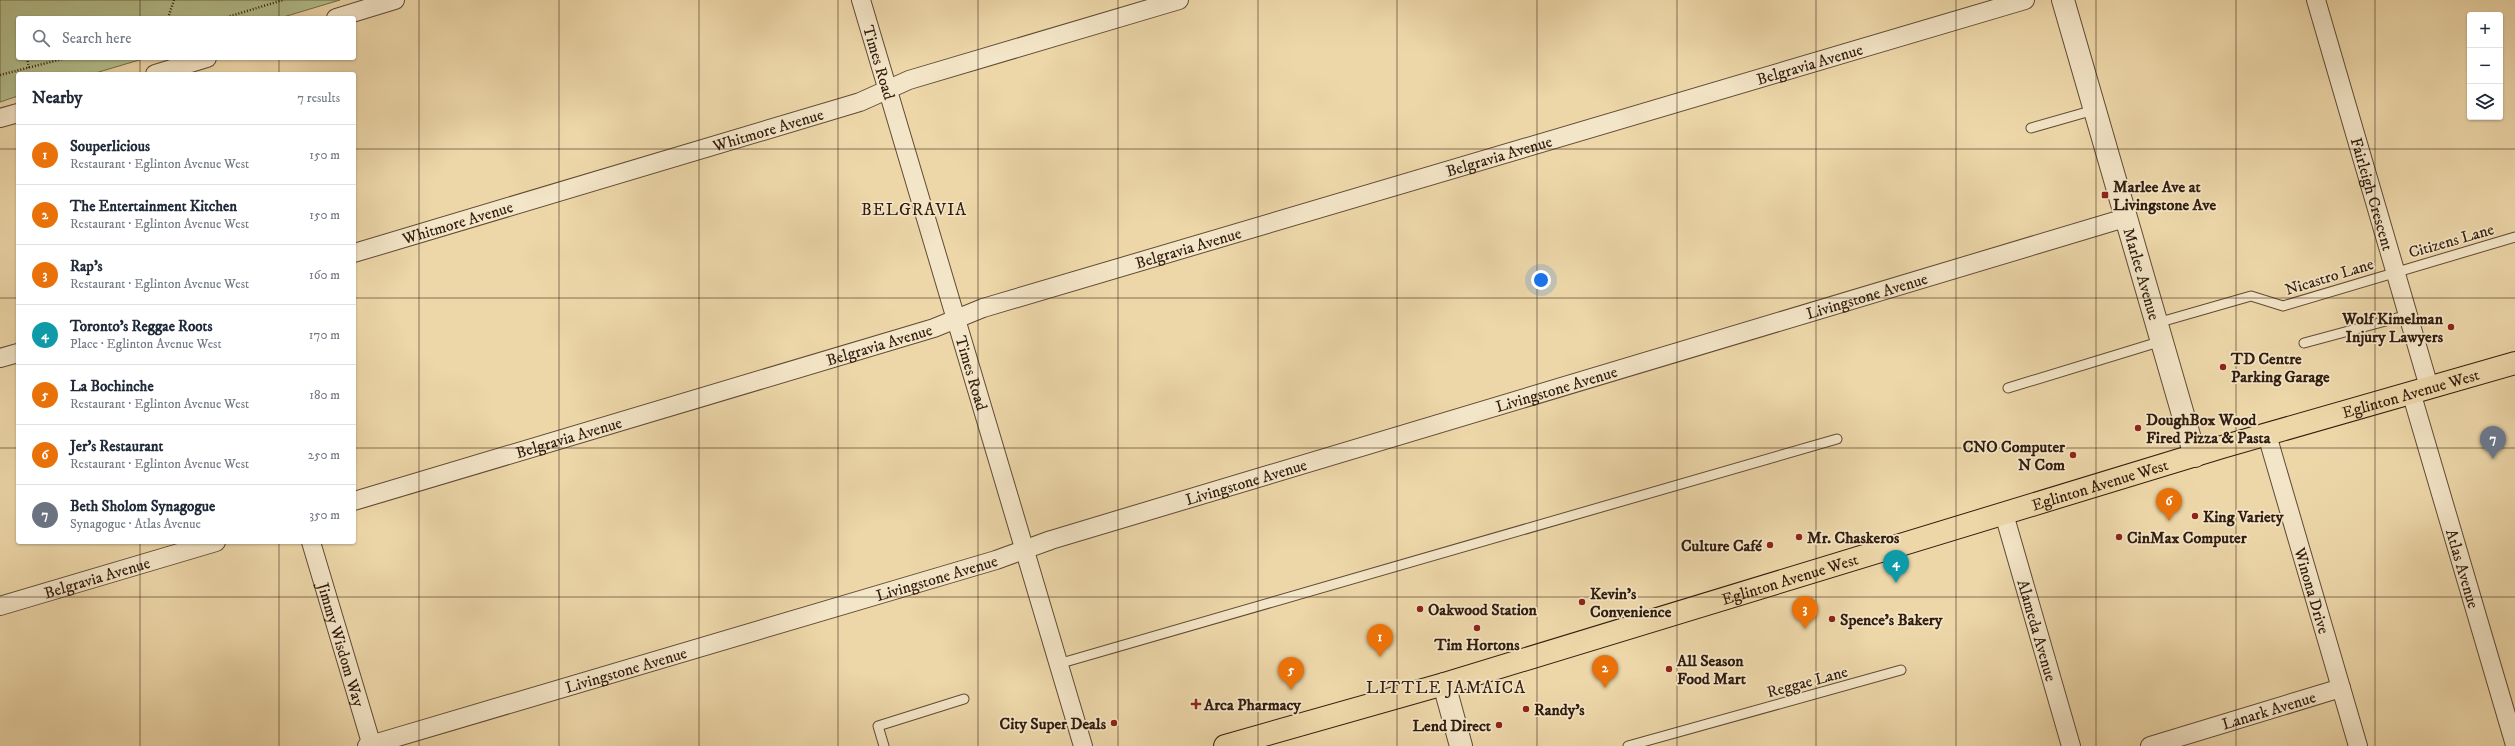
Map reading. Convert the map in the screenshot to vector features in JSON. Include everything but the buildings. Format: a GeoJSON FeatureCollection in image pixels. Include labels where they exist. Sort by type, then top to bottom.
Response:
{"type":"FeatureCollection","features":[{"type":"Feature","properties":{"kind":"main road","name":"Eglinton Avenue West"},"geometry":{"type":"LineString","coordinates":[[1225,746],[1444,684],[2195,456],[2420,390],[2515,364]]}},
{"type":"Feature","properties":{"kind":"street"},"geometry":{"type":"LineString","coordinates":[[343,16],[395,0]]}},
{"type":"Feature","properties":{"kind":"street","name":"Times Road"},"geometry":{"type":"LineString","coordinates":[[861,0],[1026,551],[1058,664],[1084,746]]}},
{"type":"Feature","properties":{"kind":"street","name":"Whitmore Avenue"},"geometry":{"type":"LineString","coordinates":[[356,252],[860,102],[909,80],[1179,0]]}},
{"type":"Feature","properties":{"kind":"street","name":"Belgravia Avenue"},"geometry":{"type":"LineString","coordinates":[[356,499],[934,328],[983,308],[2025,0]]}},
{"type":"Feature","properties":{"kind":"street","name":"Marlee Avenue"},"geometry":{"type":"LineString","coordinates":[[2063,0],[2195,456]]}},
{"type":"Feature","properties":{"kind":"street","name":"Fairleigh Crescent"},"geometry":{"type":"LineString","coordinates":[[2316,0],[2408,315],[2420,390]]}},
{"type":"Feature","properties":{"kind":"street"},"geometry":{"type":"LineString","coordinates":[[167,72],[201,60]]}},
{"type":"Feature","properties":{"kind":"street"},"geometry":{"type":"LineString","coordinates":[[0,118],[16,114]]}},
{"type":"Feature","properties":{"kind":"street","name":"Livingstone Avenue"},"geometry":{"type":"LineString","coordinates":[[370,746],[1026,551],[1051,540],[2125,218]]}},
{"type":"Feature","properties":{"kind":"street"},"geometry":{"type":"LineString","coordinates":[[0,358],[16,354]]}},
{"type":"Feature","properties":{"kind":"street","name":"Atlas Avenue"},"geometry":{"type":"LineString","coordinates":[[2420,390],[2515,745]]}},
{"type":"Feature","properties":{"kind":"street","name":"Winona Drive"},"geometry":{"type":"LineString","coordinates":[[2267,435],[2358,746]]}},
{"type":"Feature","properties":{"kind":"street","name":"Alameda Avenue"},"geometry":{"type":"LineString","coordinates":[[2004,514],[2071,746]]}},
{"type":"Feature","properties":{"kind":"street","name":"Belgravia Avenue"},"geometry":{"type":"LineString","coordinates":[[0,606],[209,544]]}},
{"type":"Feature","properties":{"kind":"street","name":"Jimmy Wisdom Way"},"geometry":{"type":"LineString","coordinates":[[312,544],[370,746]]}},
{"type":"Feature","properties":{"kind":"street"},"geometry":{"type":"LineString","coordinates":[[1444,684],[1461,746]]}},
{"type":"Feature","properties":{"kind":"street","name":"Lanark Avenue"},"geometry":{"type":"LineString","coordinates":[[2150,746],[2341,688]]}},
{"type":"Feature","properties":{"kind":"lane"},"geometry":{"type":"LineString","coordinates":[[2032,128],[2094,110]]}},
{"type":"Feature","properties":{"kind":"lane","name":"Citizens Lane"},"geometry":{"type":"LineString","coordinates":[[2395,272],[2515,237]]}},
{"type":"Feature","properties":{"kind":"lane","name":"Nicastro Lane"},"geometry":{"type":"LineString","coordinates":[[2008,388],[2251,296],[2283,306],[2395,272]]}},
{"type":"Feature","properties":{"kind":"lane"},"geometry":{"type":"LineString","coordinates":[[2304,343],[2408,315]]}},
{"type":"Feature","properties":{"kind":"lane"},"geometry":{"type":"LineString","coordinates":[[1058,664],[1837,439]]}},
{"type":"Feature","properties":{"kind":"lane","name":"Reggae Lane"},"geometry":{"type":"LineString","coordinates":[[1628,746],[1901,670]]}},
{"type":"Feature","properties":{"kind":"lane"},"geometry":{"type":"LineString","coordinates":[[884,746],[878,726],[964,699]]}},
{"type":"Feature","properties":{"kind":"path"},"geometry":{"type":"LineString","coordinates":[[169,16],[174,0]]}},
{"type":"Feature","properties":{"kind":"path"},"geometry":{"type":"LineString","coordinates":[[231,16],[283,0]]}},
{"type":"Feature","properties":{"kind":"path"},"geometry":{"type":"LineString","coordinates":[[27,60],[29,68]]}},
{"type":"Feature","properties":{"kind":"path"},"geometry":{"type":"LineString","coordinates":[[0,75],[59,60]]}},
{"type":"Feature","properties":{"kind":"green space"},"geometry":{"type":"Polygon","coordinates":[[[0,0],[340,0],[287,16],[16,16],[16,60],[139,60],[99,72],[16,72],[16,97],[0,102],[0,0]]]}},
{"type":"Feature","properties":{"kind":"place","name":"Marlee Ave at Livingstone Ave"},"geometry":{"type":"Point","coordinates":[2105,195]}},
{"type":"Feature","properties":{"kind":"place","name":"Wolf Kimelman Injury Lawyers"},"geometry":{"type":"Point","coordinates":[2451,327]}},
{"type":"Feature","properties":{"kind":"place","name":"TD Centre Parking Garage"},"geometry":{"type":"Point","coordinates":[2223,367]}},
{"type":"Feature","properties":{"kind":"place","name":"DoughBox Wood Fired Pizza & Pasta"},"geometry":{"type":"Point","coordinates":[2138,428]}},
{"type":"Feature","properties":{"kind":"place","name":"CNO Computer N Com"},"geometry":{"type":"Point","coordinates":[2073,455]}},
{"type":"Feature","properties":{"kind":"place","name":"Beth Sholom Synagogue"},"geometry":{"type":"Point","coordinates":[2493,459]}},
{"type":"Feature","properties":{"kind":"place","name":"King Variety"},"geometry":{"type":"Point","coordinates":[2195,516]}},
{"type":"Feature","properties":{"kind":"place","name":"Jer's Restaurant"},"geometry":{"type":"Point","coordinates":[2169,521]}},
{"type":"Feature","properties":{"kind":"place","name":"Mr. Chaskeros"},"geometry":{"type":"Point","coordinates":[1799,537]}},
{"type":"Feature","properties":{"kind":"place","name":"CinMax Computer"},"geometry":{"type":"Point","coordinates":[2119,537]}},
{"type":"Feature","properties":{"kind":"place","name":"Culture Café"},"geometry":{"type":"Point","coordinates":[1770,545]}},
{"type":"Feature","properties":{"kind":"place","name":"Toronto’s Reggae Roots"},"geometry":{"type":"Point","coordinates":[1896,583]}},
{"type":"Feature","properties":{"kind":"place","name":"Kevin’s Convenience"},"geometry":{"type":"Point","coordinates":[1582,602]}},
{"type":"Feature","properties":{"kind":"place","name":"Oakwood Station"},"geometry":{"type":"Point","coordinates":[1420,609]}},
{"type":"Feature","properties":{"kind":"place","name":"Spence's Bakery"},"geometry":{"type":"Point","coordinates":[1832,619]}},
{"type":"Feature","properties":{"kind":"place","name":"Tim Hortons"},"geometry":{"type":"Point","coordinates":[1477,628]}},
{"type":"Feature","properties":{"kind":"place","name":"Rap's"},"geometry":{"type":"Point","coordinates":[1805,629]}},
{"type":"Feature","properties":{"kind":"place","name":"Souperlicious"},"geometry":{"type":"Point","coordinates":[1380,657]}},
{"type":"Feature","properties":{"kind":"place","name":"All Season Food Mart"},"geometry":{"type":"Point","coordinates":[1669,669]}},
{"type":"Feature","properties":{"kind":"place","name":"The Entertainment Kitchen"},"geometry":{"type":"Point","coordinates":[1605,688]}},
{"type":"Feature","properties":{"kind":"place","name":"La Bochinche"},"geometry":{"type":"Point","coordinates":[1291,690]}},
{"type":"Feature","properties":{"kind":"place","name":"Arca Pharmacy"},"geometry":{"type":"Point","coordinates":[1196,704]}},
{"type":"Feature","properties":{"kind":"place","name":"Randy's"},"geometry":{"type":"Point","coordinates":[1526,709]}},
{"type":"Feature","properties":{"kind":"place","name":"City Super Deals"},"geometry":{"type":"Point","coordinates":[1114,723]}},
{"type":"Feature","properties":{"kind":"place","name":"Lend Direct"},"geometry":{"type":"Point","coordinates":[1499,725]}},
{"type":"Feature","properties":{"kind":"district","name":"BELGRAVIA"},"geometry":{"type":"Point","coordinates":[914,209]}},
{"type":"Feature","properties":{"kind":"district","name":"LITTLE JAMAICA"},"geometry":{"type":"Point","coordinates":[1446,687]}}]}
